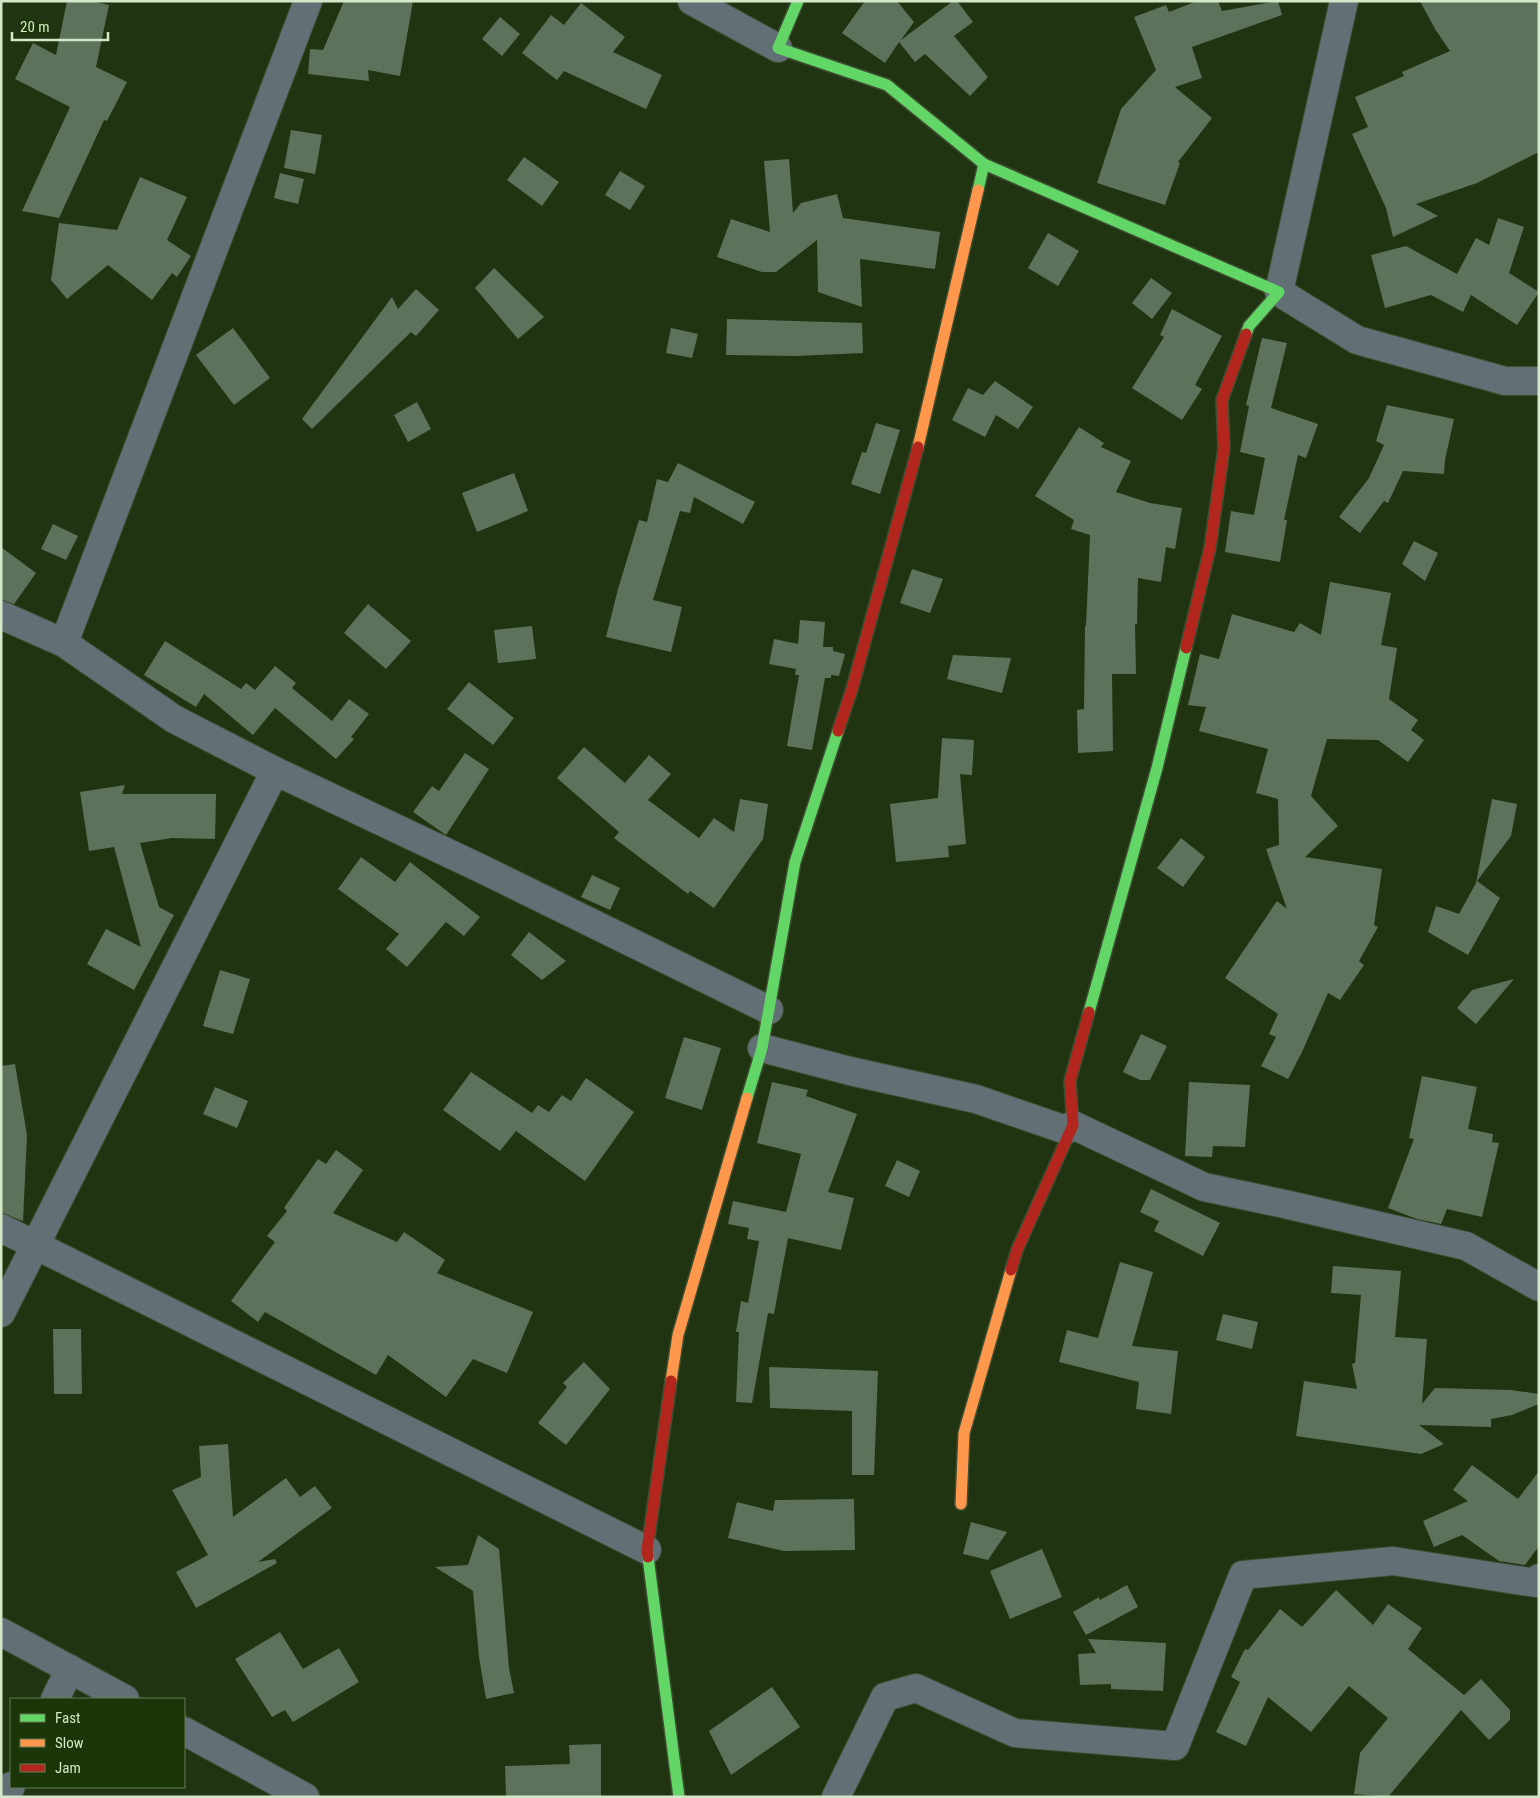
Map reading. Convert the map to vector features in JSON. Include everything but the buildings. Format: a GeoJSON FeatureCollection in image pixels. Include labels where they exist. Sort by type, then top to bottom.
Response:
{"type":"FeatureCollection","features":[{"type":"Feature","properties":{"kind":"street"},"geometry":{"type":"LineString","coordinates":[[64,643],[308,1]]}},
{"type":"Feature","properties":{"kind":"street"},"geometry":{"type":"LineString","coordinates":[[692,1],[778,48],[887,85],[984,164],[1279,292],[1357,340],[1505,381],[1539,381]]}},
{"type":"Feature","properties":{"kind":"street"},"geometry":{"type":"LineString","coordinates":[[778,48],[798,1]]}},
{"type":"Feature","properties":{"kind":"street"},"geometry":{"type":"LineString","coordinates":[[961,1504],[964,1433],[1017,1250],[1073,1125],[1070,1081],[1157,768],[1210,548],[1224,448],[1222,400],[1249,326],[1279,292],[1344,1]]}},
{"type":"Feature","properties":{"kind":"street"},"geometry":{"type":"LineString","coordinates":[[679,1797],[647,1550],[678,1335],[762,1048],[795,862],[852,689],[913,469],[984,164]]}},
{"type":"Feature","properties":{"kind":"street"},"geometry":{"type":"LineString","coordinates":[[1,614],[64,643],[174,719],[274,771],[475,866],[769,1010]]}},
{"type":"Feature","properties":{"kind":"street"},"geometry":{"type":"LineString","coordinates":[[1,1312],[274,771]]}},
{"type":"Feature","properties":{"kind":"street"},"geometry":{"type":"LineString","coordinates":[[762,1048],[850,1071],[976,1099],[1066,1130],[1073,1125]]}},
{"type":"Feature","properties":{"kind":"street"},"geometry":{"type":"LineString","coordinates":[[1073,1125],[1204,1187],[1466,1246],[1539,1287]]}},
{"type":"Feature","properties":{"kind":"street"},"geometry":{"type":"LineString","coordinates":[[1,1228],[647,1550]]}},
{"type":"Feature","properties":{"kind":"street"},"geometry":{"type":"LineString","coordinates":[[836,1797],[885,1697],[916,1688],[1014,1733],[1175,1746],[1243,1575],[1393,1561],[1536,1583],[1539,1578]]}},
{"type":"Feature","properties":{"kind":"street"},"geometry":{"type":"LineString","coordinates":[[1,1632],[123,1698]]}},
{"type":"Feature","properties":{"kind":"street"},"geometry":{"type":"LineString","coordinates":[[56,1698],[70,1669]]}},
{"type":"Feature","properties":{"kind":"street"},"geometry":{"type":"LineString","coordinates":[[185,1732],[305,1797]]}},
{"type":"Feature","properties":{"kind":"traffic: fast"},"geometry":{"type":"LineString","coordinates":[[798,1],[778,48],[887,85],[984,164],[978,190]]}},
{"type":"Feature","properties":{"kind":"traffic: fast"},"geometry":{"type":"LineString","coordinates":[[984,164],[1279,292],[1249,326],[1246,334]]}},
{"type":"Feature","properties":{"kind":"traffic: fast"},"geometry":{"type":"LineString","coordinates":[[1089,1012],[1157,768],[1186,648]]}},
{"type":"Feature","properties":{"kind":"traffic: fast"},"geometry":{"type":"LineString","coordinates":[[747,1098],[762,1048],[795,862],[838,731]]}},
{"type":"Feature","properties":{"kind":"traffic: fast"},"geometry":{"type":"LineString","coordinates":[[648,1557],[679,1797]]}},
{"type":"Feature","properties":{"kind":"traffic: slow"},"geometry":{"type":"LineString","coordinates":[[918,447],[978,190]]}},
{"type":"Feature","properties":{"kind":"traffic: slow"},"geometry":{"type":"LineString","coordinates":[[671,1381],[678,1335],[747,1098]]}},
{"type":"Feature","properties":{"kind":"traffic: slow"},"geometry":{"type":"LineString","coordinates":[[961,1504],[964,1433],[1011,1270]]}},
{"type":"Feature","properties":{"kind":"traffic: jam"},"geometry":{"type":"LineString","coordinates":[[1186,648],[1210,548],[1224,448],[1222,400],[1246,334]]}},
{"type":"Feature","properties":{"kind":"traffic: jam"},"geometry":{"type":"LineString","coordinates":[[838,731],[852,689],[918,447]]}},
{"type":"Feature","properties":{"kind":"traffic: jam"},"geometry":{"type":"LineString","coordinates":[[1011,1270],[1017,1250],[1073,1125],[1070,1081],[1089,1012]]}},
{"type":"Feature","properties":{"kind":"traffic: jam"},"geometry":{"type":"LineString","coordinates":[[648,1557],[647,1550],[671,1381]]}}]}
